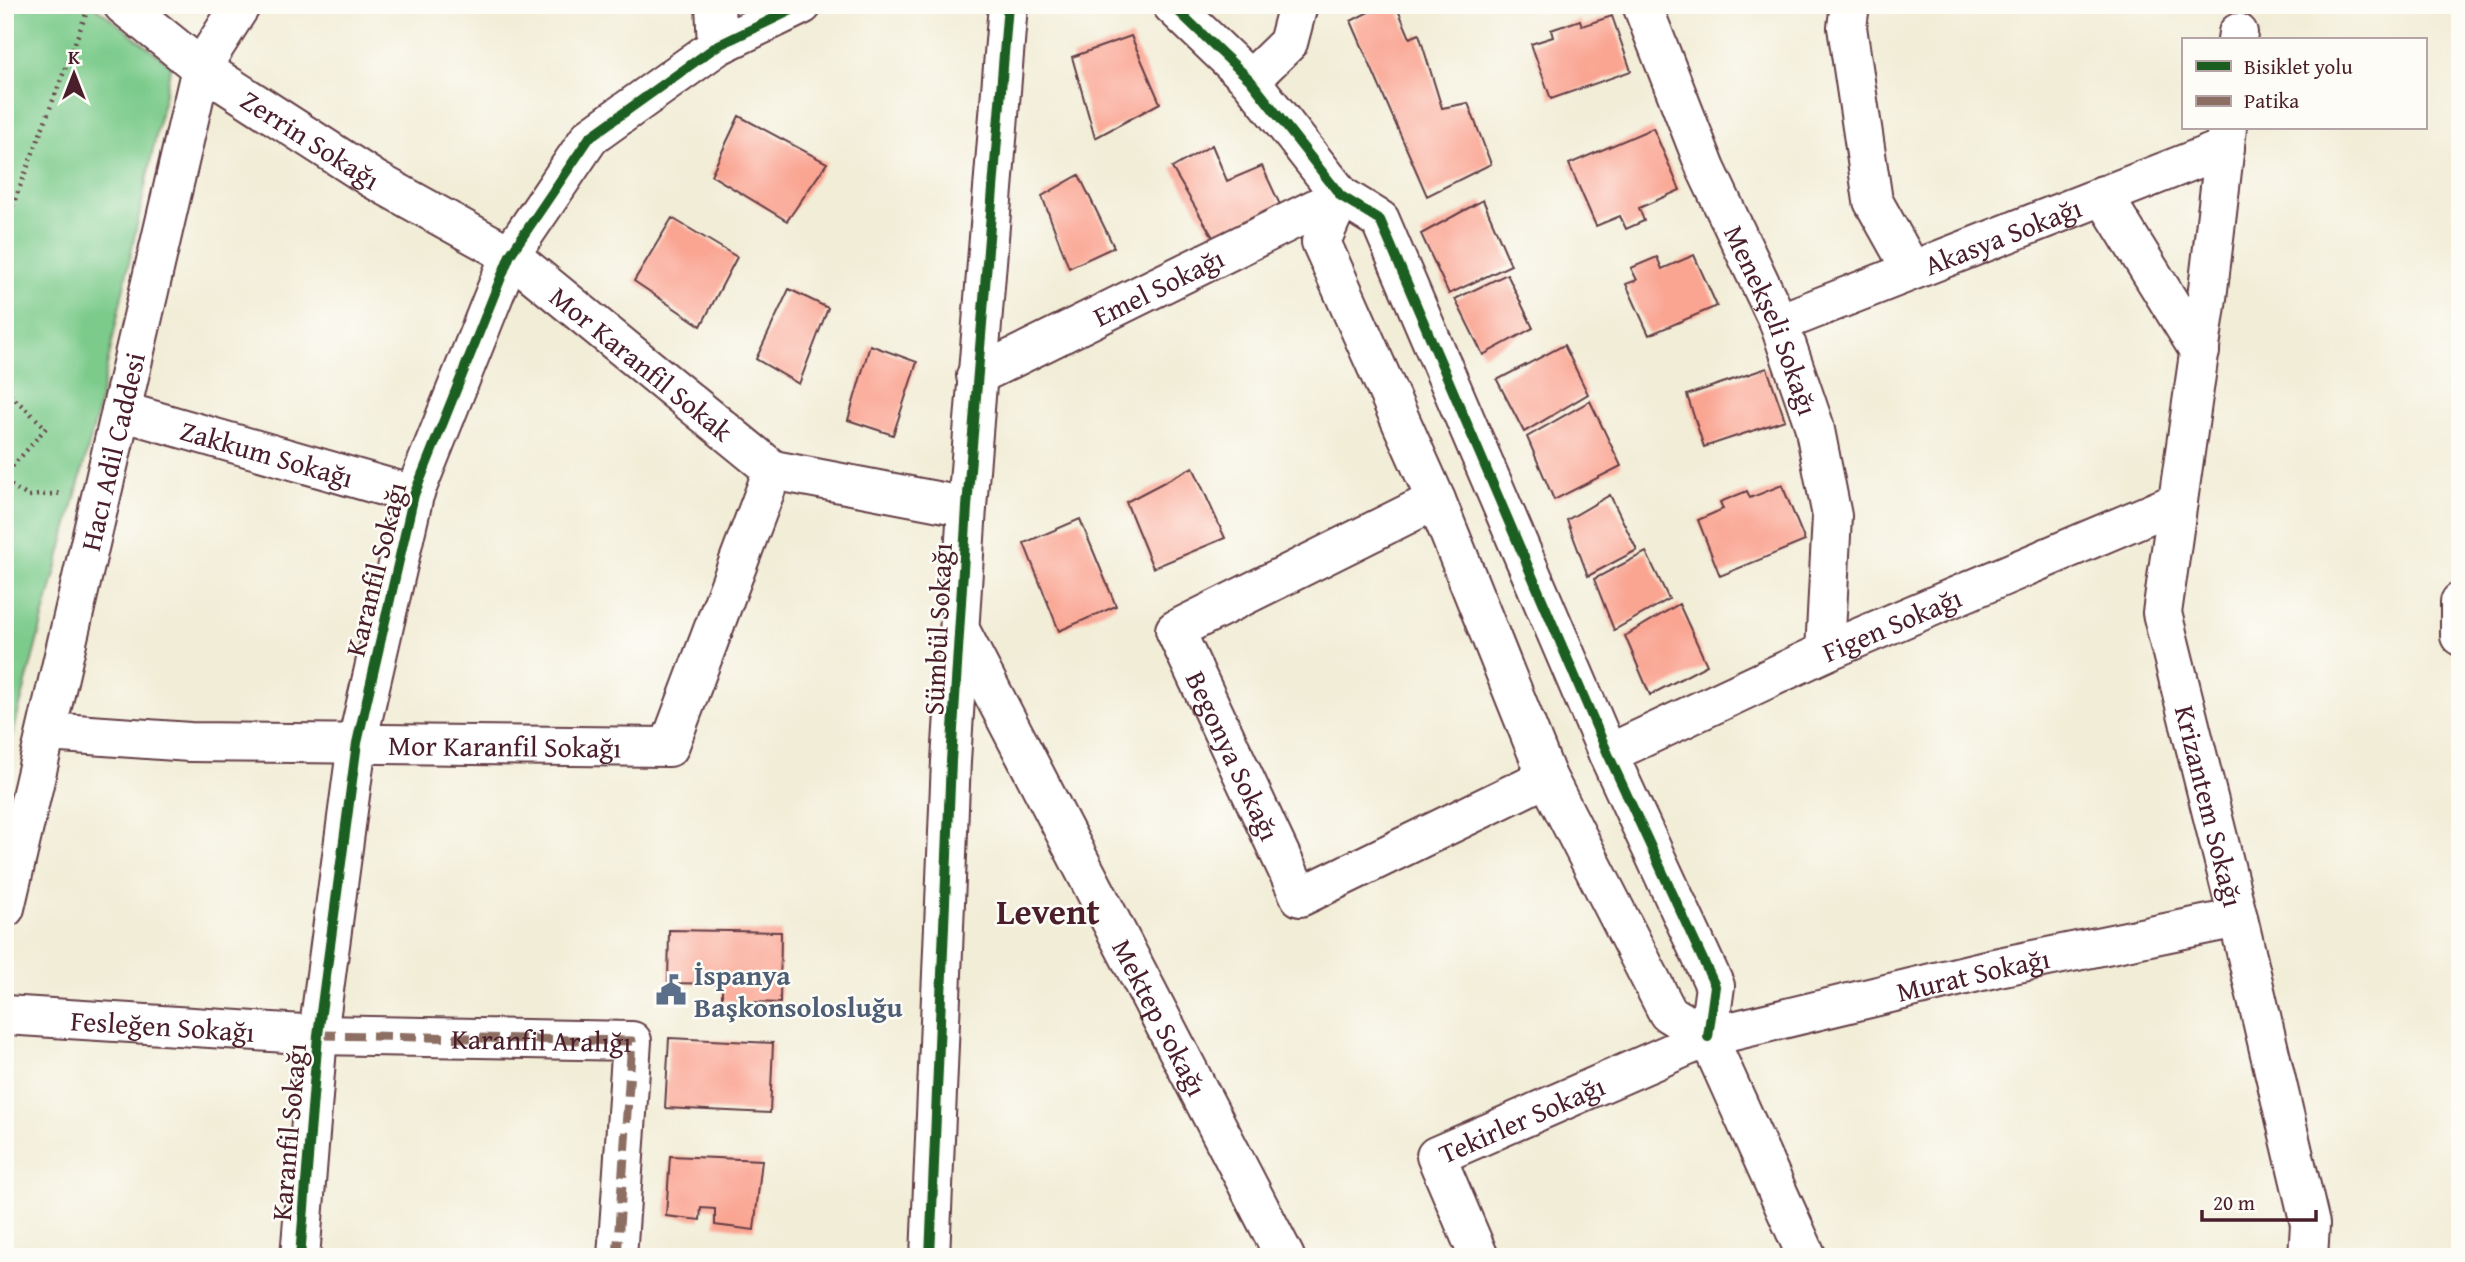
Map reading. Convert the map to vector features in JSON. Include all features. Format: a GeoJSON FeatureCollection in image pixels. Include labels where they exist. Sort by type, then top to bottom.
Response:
{"type":"FeatureCollection","features":[{"type":"Feature","properties":{"kind":"street","name":"Zerrin Sokağı"},"geometry":{"type":"LineString","coordinates":[[123,5],[201,68],[373,179],[510,255]]}},
{"type":"Feature","properties":{"kind":"street","name":"Hacı Adil Caddesi"},"geometry":{"type":"LineString","coordinates":[[5,908],[201,68],[241,5]]}},
{"type":"Feature","properties":{"kind":"street"},"geometry":{"type":"LineString","coordinates":[[715,5],[717,46]]}},
{"type":"Feature","properties":{"kind":"street","name":"Karanfil Sokağı"},"geometry":{"type":"LineString","coordinates":[[300,1257],[318,1035],[356,743],[414,495],[510,255],[590,136],[717,46],[802,5]]}},
{"type":"Feature","properties":{"kind":"street","name":"Sümbül Sokağı"},"geometry":{"type":"LineString","coordinates":[[930,1257],[967,507],[1008,5]]}},
{"type":"Feature","properties":{"kind":"street"},"geometry":{"type":"LineString","coordinates":[[1172,5],[1250,80],[1341,196],[1380,220],[1608,754],[1715,986],[1708,1037],[1807,1257]]}},
{"type":"Feature","properties":{"kind":"street"},"geometry":{"type":"LineString","coordinates":[[1250,80],[1288,43],[1298,5]]}},
{"type":"Feature","properties":{"kind":"street","name":"Menekşeli Sokağı"},"geometry":{"type":"LineString","coordinates":[[1642,5],[1706,169],[1779,323],[1814,425],[1832,516],[1825,652]]}},
{"type":"Feature","properties":{"kind":"street"},"geometry":{"type":"LineString","coordinates":[[1850,5],[1847,27],[1873,201],[1911,269]]}},
{"type":"Feature","properties":{"kind":"street","name":"Akasya Sokağı"},"geometry":{"type":"LineString","coordinates":[[1779,323],[2103,195],[2226,138]]}},
{"type":"Feature","properties":{"kind":"street","name":"Krizantem Sokağı"},"geometry":{"type":"LineString","coordinates":[[2226,138],[2200,352],[2162,613],[2238,918],[2309,1224],[2308,1257]]}},
{"type":"Feature","properties":{"kind":"street"},"geometry":{"type":"LineString","coordinates":[[2103,195],[2200,352]]}},
{"type":"Feature","properties":{"kind":"street"},"geometry":{"type":"LineString","coordinates":[[1341,196],[1321,242],[1436,500],[1547,777],[1668,1013],[1708,1037]]}},
{"type":"Feature","properties":{"kind":"street","name":"Emel Sokağı"},"geometry":{"type":"LineString","coordinates":[[976,376],[1341,196]]}},
{"type":"Feature","properties":{"kind":"street","name":"Mor Karanfil Sokak"},"geometry":{"type":"LineString","coordinates":[[510,255],[773,470]]}},
{"type":"Feature","properties":{"kind":"street","name":"Zakkum Sokağı"},"geometry":{"type":"LineString","coordinates":[[121,411],[414,495]]}},
{"type":"Feature","properties":{"kind":"street","name":"Sümbül Sokağı"},"geometry":{"type":"LineString","coordinates":[[773,470],[967,507]]}},
{"type":"Feature","properties":{"kind":"street","name":"Mor Karanfil Sokağı"},"geometry":{"type":"LineString","coordinates":[[47,732],[190,741],[669,747],[773,470]]}},
{"type":"Feature","properties":{"kind":"street","name":"Begonya Sokağı"},"geometry":{"type":"LineString","coordinates":[[1436,500],[1175,630],[1300,897],[1547,777]]}},
{"type":"Feature","properties":{"kind":"street","name":"Figen Sokağı"},"geometry":{"type":"LineString","coordinates":[[1608,754],[1825,652],[2178,502]]}},
{"type":"Feature","properties":{"kind":"street"},"geometry":{"type":"LineString","coordinates":[[2460,602],[2460,636]]}},
{"type":"Feature","properties":{"kind":"street","name":"Mektep Sokağı"},"geometry":{"type":"LineString","coordinates":[[960,628],[1285,1257]]}},
{"type":"Feature","properties":{"kind":"street","name":"Murat Sokağı"},"geometry":{"type":"LineString","coordinates":[[1708,1037],[1994,968],[2238,918]]}},
{"type":"Feature","properties":{"kind":"street","name":"Fesleğen Sokağı"},"geometry":{"type":"LineString","coordinates":[[5,1015],[318,1035]]}},
{"type":"Feature","properties":{"kind":"street","name":"Karanfil Aralığı"},"geometry":{"type":"LineString","coordinates":[[318,1035],[632,1041],[617,1257]]}},
{"type":"Feature","properties":{"kind":"street","name":"Tekirler Sokağı"},"geometry":{"type":"LineString","coordinates":[[1479,1257],[1436,1156],[1708,1037]]}},
{"type":"Feature","properties":{"kind":"path"},"geometry":{"type":"LineString","coordinates":[[5,226],[90,5]]}},
{"type":"Feature","properties":{"kind":"path"},"geometry":{"type":"LineString","coordinates":[[5,390],[46,428],[5,475]]}},
{"type":"Feature","properties":{"kind":"path"},"geometry":{"type":"LineString","coordinates":[[5,482],[28,496],[75,492]]}},
{"type":"Feature","properties":{"kind":"green space"},"geometry":{"type":"Polygon","coordinates":[[[5,5],[93,5],[171,65],[96,418],[5,763],[5,5]]]}},
{"type":"Feature","properties":{"kind":"building"},"geometry":{"type":"Polygon","coordinates":[[[1382,5],[1396,5],[1410,38],[1419,34],[1442,108],[1468,103],[1491,164],[1427,196],[1351,21],[1382,5]]]}},
{"type":"Feature","properties":{"kind":"building"},"geometry":{"type":"Polygon","coordinates":[[[1612,16],[1631,71],[1551,99],[1531,44],[1553,37],[1551,30],[1580,20],[1582,26],[1612,16]]]}},
{"type":"Feature","properties":{"kind":"building"},"geometry":{"type":"Polygon","coordinates":[[[1131,36],[1160,103],[1095,138],[1072,57],[1131,36]]]}},
{"type":"Feature","properties":{"kind":"building"},"geometry":{"type":"Polygon","coordinates":[[[739,116],[827,163],[787,221],[711,175],[739,116]]]}},
{"type":"Feature","properties":{"kind":"building"},"geometry":{"type":"Polygon","coordinates":[[[1653,128],[1680,190],[1639,208],[1644,221],[1626,229],[1620,216],[1596,226],[1569,164],[1653,128]]]}},
{"type":"Feature","properties":{"kind":"building"},"geometry":{"type":"Polygon","coordinates":[[[1212,145],[1227,181],[1262,166],[1282,209],[1214,239],[1172,168],[1212,145]]]}},
{"type":"Feature","properties":{"kind":"building"},"geometry":{"type":"Polygon","coordinates":[[[1079,175],[1114,247],[1069,268],[1042,196],[1079,175]]]}},
{"type":"Feature","properties":{"kind":"building"},"geometry":{"type":"Polygon","coordinates":[[[1483,200],[1511,265],[1449,294],[1421,234],[1483,200]]]}},
{"type":"Feature","properties":{"kind":"building"},"geometry":{"type":"Polygon","coordinates":[[[672,218],[737,257],[701,326],[634,281],[672,218]]]}},
{"type":"Feature","properties":{"kind":"building"},"geometry":{"type":"Polygon","coordinates":[[[1694,255],[1717,306],[1649,335],[1626,284],[1637,280],[1631,268],[1657,257],[1662,269],[1694,255]]]}},
{"type":"Feature","properties":{"kind":"building"},"geometry":{"type":"Polygon","coordinates":[[[1507,274],[1533,328],[1483,355],[1455,299],[1507,274]]]}},
{"type":"Feature","properties":{"kind":"building"},"geometry":{"type":"Polygon","coordinates":[[[789,289],[828,308],[799,384],[756,359],[789,289]]]}},
{"type":"Feature","properties":{"kind":"building"},"geometry":{"type":"Polygon","coordinates":[[[870,345],[917,362],[893,435],[848,420],[870,345]]]}},
{"type":"Feature","properties":{"kind":"building"},"geometry":{"type":"Polygon","coordinates":[[[1564,345],[1588,394],[1524,432],[1497,380],[1564,345]]]}},
{"type":"Feature","properties":{"kind":"building"},"geometry":{"type":"Polygon","coordinates":[[[1767,368],[1785,420],[1704,447],[1687,395],[1767,368]]]}},
{"type":"Feature","properties":{"kind":"building"},"geometry":{"type":"Polygon","coordinates":[[[1590,401],[1621,466],[1554,500],[1527,437],[1590,401]]]}},
{"type":"Feature","properties":{"kind":"building"},"geometry":{"type":"Polygon","coordinates":[[[1193,467],[1225,538],[1153,568],[1126,502],[1193,467]]]}},
{"type":"Feature","properties":{"kind":"building"},"geometry":{"type":"Polygon","coordinates":[[[1782,485],[1805,541],[1720,576],[1698,520],[1723,509],[1720,502],[1747,491],[1750,498],[1782,485]]]}},
{"type":"Feature","properties":{"kind":"building"},"geometry":{"type":"Polygon","coordinates":[[[1610,495],[1637,550],[1588,576],[1567,520],[1610,495]]]}},
{"type":"Feature","properties":{"kind":"building"},"geometry":{"type":"Polygon","coordinates":[[[1080,519],[1116,606],[1059,631],[1024,543],[1080,519]]]}},
{"type":"Feature","properties":{"kind":"building"},"geometry":{"type":"Polygon","coordinates":[[[1646,552],[1669,599],[1614,630],[1594,579],[1646,552]]]}},
{"type":"Feature","properties":{"kind":"building"},"geometry":{"type":"Polygon","coordinates":[[[1679,604],[1707,665],[1650,695],[1625,636],[1679,604]]]}},
{"type":"Feature","properties":{"kind":"building"},"geometry":{"type":"Polygon","coordinates":[[[669,930],[781,932],[780,1003],[722,1001],[722,984],[668,983],[669,930]]]}},
{"type":"Feature","properties":{"kind":"building"},"geometry":{"type":"Polygon","coordinates":[[[669,1038],[773,1043],[770,1113],[665,1108],[669,1038]]]}},
{"type":"Feature","properties":{"kind":"building"},"geometry":{"type":"Polygon","coordinates":[[[670,1156],[762,1160],[754,1230],[715,1225],[715,1209],[701,1208],[700,1220],[666,1216],[670,1156]]]}},
{"type":"Feature","properties":{"kind":"marked path"},"geometry":{"type":"LineString","coordinates":[[318,1035],[632,1041],[617,1257]]}},
{"type":"Feature","properties":{"kind":"cycle path"},"geometry":{"type":"LineString","coordinates":[[300,1257],[318,1035],[357,743],[414,495],[510,255],[590,137],[717,46],[802,5]]}},
{"type":"Feature","properties":{"kind":"cycle path"},"geometry":{"type":"LineString","coordinates":[[930,1257],[951,761],[967,507],[1008,5]]}},
{"type":"Feature","properties":{"kind":"cycle path"},"geometry":{"type":"LineString","coordinates":[[1172,5],[1250,80],[1341,196],[1380,220],[1608,754],[1715,986],[1708,1037]]}},
{"type":"Feature","properties":{"kind":"place","name":"İspanya Başkonsolosluğu"},"geometry":{"type":"Point","coordinates":[671,990]}},
{"type":"Feature","properties":{"kind":"district","name":"Levent"},"geometry":{"type":"Point","coordinates":[1048,911]}}]}
